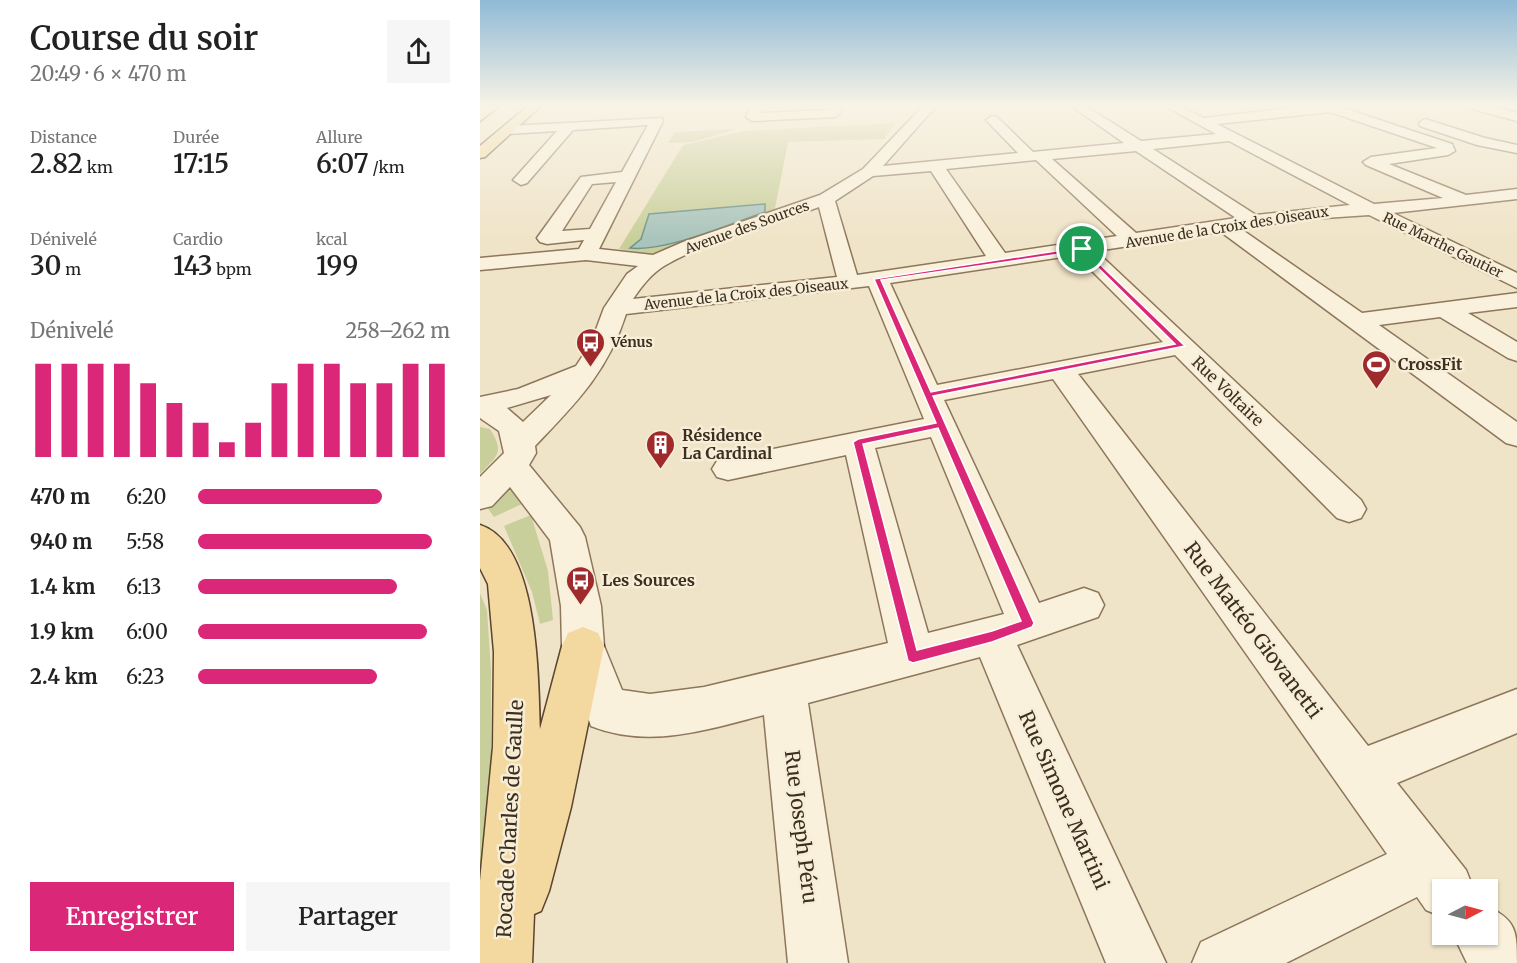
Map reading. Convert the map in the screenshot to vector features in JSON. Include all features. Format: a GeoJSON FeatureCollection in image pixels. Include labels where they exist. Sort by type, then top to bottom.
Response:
{"type":"FeatureCollection","features":[{"type":"Feature","properties":{"kind":"main road","name":"Rocade Charles de Gaulle"},"geometry":{"type":"LineString","coordinates":[[480,539],[497,563],[507,584],[515,652],[517,747],[502,958]]}},
{"type":"Feature","properties":{"kind":"main road"},"geometry":{"type":"LineString","coordinates":[[502,958],[545,807],[583,646]]}},
{"type":"Feature","properties":{"kind":"street"},"geometry":{"type":"LineString","coordinates":[[521,180],[548,150]]}},
{"type":"Feature","properties":{"kind":"street"},"geometry":{"type":"LineString","coordinates":[[586,254],[641,150]]}},
{"type":"Feature","properties":{"kind":"street","name":"Avenue des Sources"},"geometry":{"type":"LineString","coordinates":[[480,497],[590,368],[604,343],[616,308],[635,279],[656,262],[690,246],[826,199],[869,172],[889,150]]}},
{"type":"Feature","properties":{"kind":"street"},"geometry":{"type":"LineString","coordinates":[[1027,150],[1133,241]]}},
{"type":"Feature","properties":{"kind":"street"},"geometry":{"type":"LineString","coordinates":[[869,172],[1108,150]]}},
{"type":"Feature","properties":{"kind":"street"},"geometry":{"type":"LineString","coordinates":[[1144,150],[1254,222]]}},
{"type":"Feature","properties":{"kind":"street","name":"Rue Marthe Gautier"},"geometry":{"type":"LineString","coordinates":[[1256,150],[1517,281]]}},
{"type":"Feature","properties":{"kind":"street"},"geometry":{"type":"LineString","coordinates":[[1448,150],[1371,162],[1466,201]]}},
{"type":"Feature","properties":{"kind":"street"},"geometry":{"type":"LineString","coordinates":[[936,166],[1000,261]]}},
{"type":"Feature","properties":{"kind":"street"},"geometry":{"type":"LineString","coordinates":[[597,233],[547,238],[587,180],[627,176]]}},
{"type":"Feature","properties":{"kind":"street","name":"Avenue de la Croix des Oiseaux"},"geometry":{"type":"LineString","coordinates":[[616,308],[863,281],[1254,222],[1517,194]]}},
{"type":"Feature","properties":{"kind":"street","name":"Rue Simone Martini"},"geometry":{"type":"LineString","coordinates":[[826,199],[863,281],[928,395],[941,425],[1010,630],[1136,963]]}},
{"type":"Feature","properties":{"kind":"street"},"geometry":{"type":"LineString","coordinates":[[1225,226],[1517,436]]}},
{"type":"Feature","properties":{"kind":"street","name":"Rue Voltaire"},"geometry":{"type":"LineString","coordinates":[[1082,249],[1349,509]]}},
{"type":"Feature","properties":{"kind":"street"},"geometry":{"type":"LineString","coordinates":[[480,264],[586,254],[656,262]]}},
{"type":"Feature","properties":{"kind":"street"},"geometry":{"type":"LineString","coordinates":[[1357,321],[1517,300]]}},
{"type":"Feature","properties":{"kind":"street"},"geometry":{"type":"LineString","coordinates":[[1445,310],[1517,353]]}},
{"type":"Feature","properties":{"kind":"street"},"geometry":{"type":"LineString","coordinates":[[928,395],[1181,346]]}},
{"type":"Feature","properties":{"kind":"street"},"geometry":{"type":"LineString","coordinates":[[480,407],[526,396],[561,383],[590,368]]}},
{"type":"Feature","properties":{"kind":"street","name":"Rue Mattéo Giovanetti"},"geometry":{"type":"LineString","coordinates":[[1060,369],[1436,877]]}},
{"type":"Feature","properties":{"kind":"street"},"geometry":{"type":"LineString","coordinates":[[480,407],[514,427],[516,455],[567,537],[581,606],[583,646],[608,710],[650,716],[704,709],[913,657],[1010,630],[1084,605]]}},
{"type":"Feature","properties":{"kind":"street"},"geometry":{"type":"LineString","coordinates":[[728,469],[941,425]]}},
{"type":"Feature","properties":{"kind":"street"},"geometry":{"type":"LineString","coordinates":[[858,442],[913,657]]}},
{"type":"Feature","properties":{"kind":"street","name":"Rue Joseph Péru"},"geometry":{"type":"LineString","coordinates":[[784,690],[818,963]]}},
{"type":"Feature","properties":{"kind":"street"},"geometry":{"type":"LineString","coordinates":[[1359,774],[1517,711]]}},
{"type":"Feature","properties":{"kind":"street"},"geometry":{"type":"LineString","coordinates":[[1222,963],[1436,877]]}},
{"type":"Feature","properties":{"kind":"street"},"geometry":{"type":"LineString","coordinates":[[1490,945],[1504,963]]}},
{"type":"Feature","properties":{"kind":"green space"},"geometry":{"type":"Polygon","coordinates":[[[680,150],[786,150],[774,213],[651,254],[619,249],[680,150]]]}},
{"type":"Feature","properties":{"kind":"green space"},"geometry":{"type":"Polygon","coordinates":[[[480,427],[490,429],[498,449],[495,458],[480,474],[480,427]]]}},
{"type":"Feature","properties":{"kind":"green space"},"geometry":{"type":"Polygon","coordinates":[[[514,480],[524,503],[494,517],[486,506],[514,480]]]}},
{"type":"Feature","properties":{"kind":"green space"},"geometry":{"type":"Polygon","coordinates":[[[531,515],[548,571],[553,620],[540,624],[532,592],[504,526],[531,515]]]}},
{"type":"Feature","properties":{"kind":"green space"},"geometry":{"type":"Polygon","coordinates":[[[480,593],[487,610],[491,670],[491,805],[480,871],[480,593]]]}},
{"type":"Feature","properties":{"kind":"water"},"geometry":{"type":"Polygon","coordinates":[[[765,204],[765,212],[698,236],[661,246],[630,248],[641,239],[649,214],[765,204]]]}},
{"type":"Feature","properties":{"kind":"place","name":"Vénus"},"geometry":{"type":"Point","coordinates":[590,368]}},
{"type":"Feature","properties":{"kind":"place","name":"CrossFit"},"geometry":{"type":"Point","coordinates":[1377,390]}},
{"type":"Feature","properties":{"kind":"place","name":"Résidence La Cardinal"},"geometry":{"type":"Point","coordinates":[661,470]}},
{"type":"Feature","properties":{"kind":"place","name":"Les Sources"},"geometry":{"type":"Point","coordinates":[581,606]}},
{"type":"Feature","properties":{"kind":"route"},"geometry":{"type":"LineString","coordinates":[[1082,249],[1181,346],[928,395],[1028,623],[992,636],[913,657],[858,442],[941,425],[877,279],[1082,249]]}}]}
